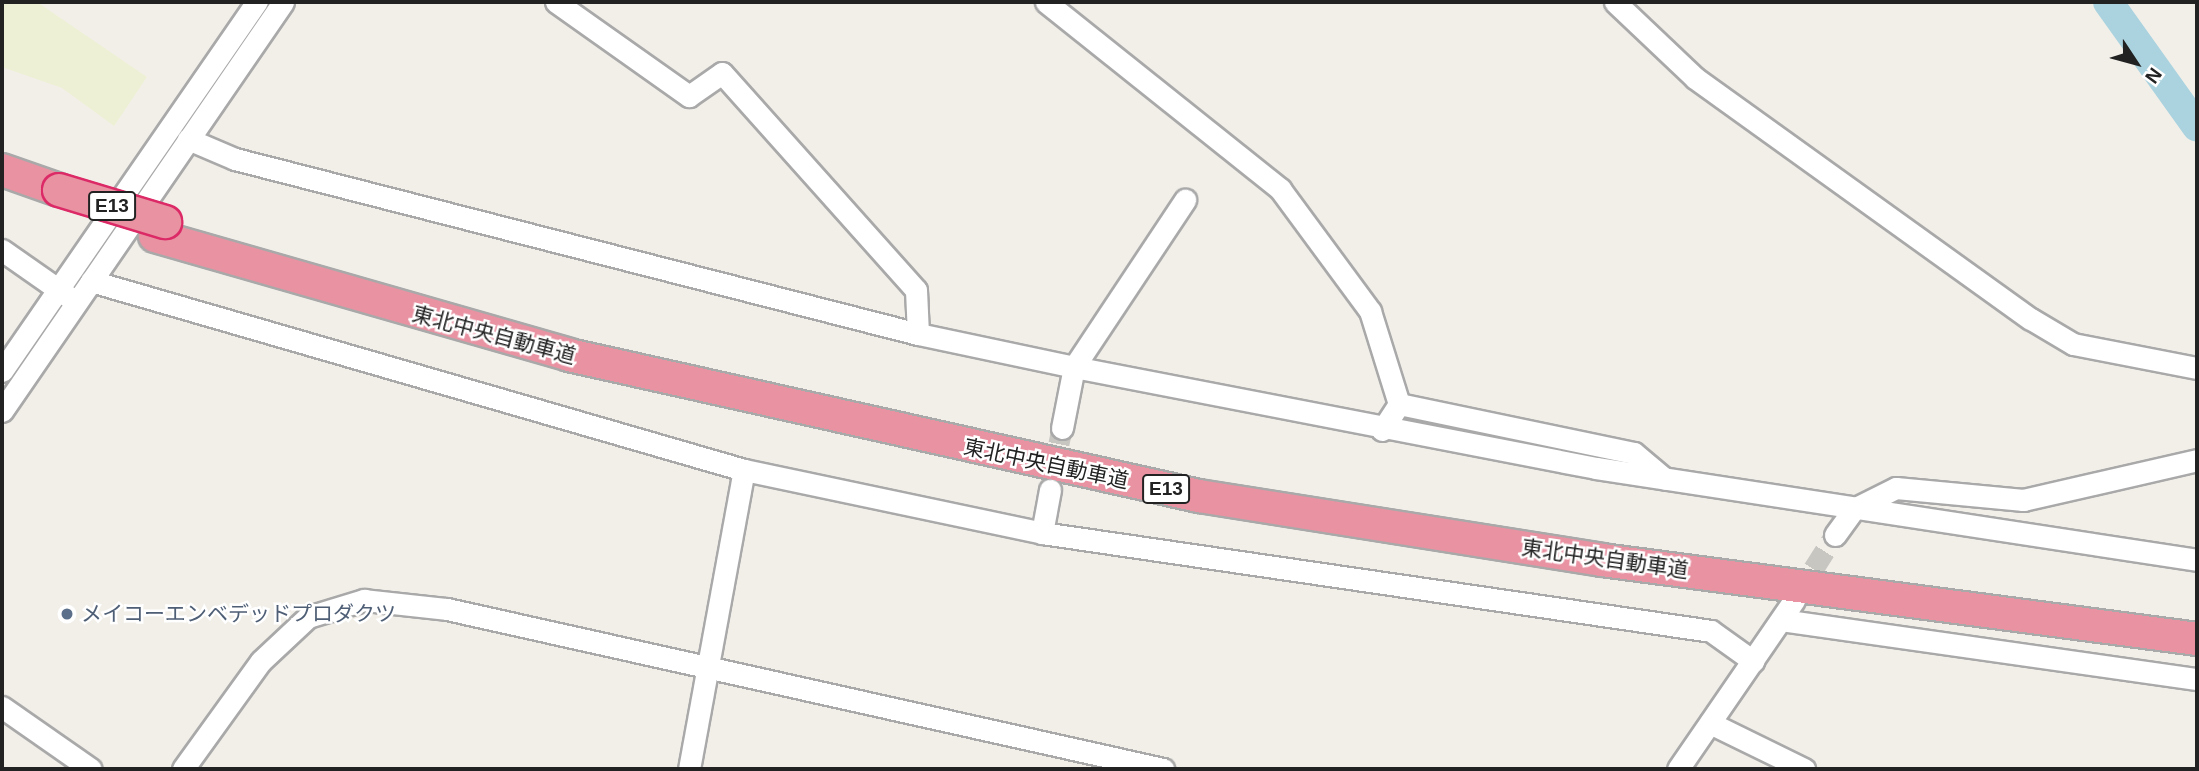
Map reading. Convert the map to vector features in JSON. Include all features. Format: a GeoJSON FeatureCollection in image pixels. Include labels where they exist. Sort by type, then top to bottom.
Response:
{"type":"FeatureCollection","features":[{"type":"Feature","properties":{"kind":"highway","name":"東北中央自動車道"},"geometry":{"type":"LineString","coordinates":[[2,170],[54,197]]}},
{"type":"Feature","properties":{"kind":"highway","name":"東北中央自動車道"},"geometry":{"type":"LineString","coordinates":[[2,186],[54,197],[569,355],[1199,496],[1602,560],[2197,639]]}},
{"type":"Feature","properties":{"kind":"highway","name":"東北中央自動車道"},"geometry":{"type":"LineString","coordinates":[[160,229],[588,345],[1181,475],[1618,545],[2197,622]]}},
{"type":"Feature","properties":{"kind":"street"},"geometry":{"type":"LineString","coordinates":[[2,371],[257,2]]}},
{"type":"Feature","properties":{"kind":"street"},"geometry":{"type":"LineString","coordinates":[[2,411],[283,2]]}},
{"type":"Feature","properties":{"kind":"street"},"geometry":{"type":"LineString","coordinates":[[556,2],[689,96],[722,73],[916,290],[918,334]]}},
{"type":"Feature","properties":{"kind":"street"},"geometry":{"type":"LineString","coordinates":[[1046,2],[1280,189],[1370,311],[1399,404]]}},
{"type":"Feature","properties":{"kind":"street"},"geometry":{"type":"LineString","coordinates":[[1615,2],[1695,78],[2031,319],[2073,344],[2197,368]]}},
{"type":"Feature","properties":{"kind":"street"},"geometry":{"type":"LineString","coordinates":[[188,139],[235,159],[918,334],[1074,368],[1382,430],[1665,479],[2197,560]]}},
{"type":"Feature","properties":{"kind":"street"},"geometry":{"type":"LineString","coordinates":[[1062,428],[1074,368],[1185,200]]}},
{"type":"Feature","properties":{"kind":"street"},"geometry":{"type":"LineString","coordinates":[[2,250],[76,302]]}},
{"type":"Feature","properties":{"kind":"street"},"geometry":{"type":"LineString","coordinates":[[91,281],[744,470],[1042,533],[1710,631],[1753,661]]}},
{"type":"Feature","properties":{"kind":"street"},"geometry":{"type":"LineString","coordinates":[[1382,430],[1399,404]]}},
{"type":"Feature","properties":{"kind":"street"},"geometry":{"type":"LineString","coordinates":[[1399,404],[1634,453],[1665,479]]}},
{"type":"Feature","properties":{"kind":"street"},"geometry":{"type":"LineString","coordinates":[[1835,535],[1854,509],[1896,488],[2023,500],[2197,460]]}},
{"type":"Feature","properties":{"kind":"street"},"geometry":{"type":"LineString","coordinates":[[689,769],[744,470]]}},
{"type":"Feature","properties":{"kind":"street"},"geometry":{"type":"LineString","coordinates":[[1042,533],[1050,490]]}},
{"type":"Feature","properties":{"kind":"street"},"geometry":{"type":"LineString","coordinates":[[183,769],[261,661],[308,617],[364,600],[447,609],[709,671],[1163,769]]}},
{"type":"Feature","properties":{"kind":"street"},"geometry":{"type":"LineString","coordinates":[[1678,769],[1794,600]]}},
{"type":"Feature","properties":{"kind":"street"},"geometry":{"type":"LineString","coordinates":[[1781,620],[2197,679]]}},
{"type":"Feature","properties":{"kind":"street"},"geometry":{"type":"LineString","coordinates":[[2,707],[91,769]]}},
{"type":"Feature","properties":{"kind":"street"},"geometry":{"type":"LineString","coordinates":[[1710,723],[1804,769]]}},
{"type":"Feature","properties":{"kind":"green space"},"geometry":{"type":"Polygon","coordinates":[[[2,2],[37,2],[147,77],[114,126],[62,88],[2,67],[2,2]]]}},
{"type":"Feature","properties":{"kind":"waterway"},"geometry":{"type":"LineString","coordinates":[[2108,2],[2197,127]]}},
{"type":"Feature","properties":{"kind":"tunnel"},"geometry":{"type":"LineString","coordinates":[[1053,474],[1062,428]]}},
{"type":"Feature","properties":{"kind":"tunnel"},"geometry":{"type":"LineString","coordinates":[[1797,595],[1835,535]]}},
{"type":"Feature","properties":{"kind":"place","name":"メイコーエンベデッドプロダクツ"},"geometry":{"type":"Point","coordinates":[67,614]}}]}
